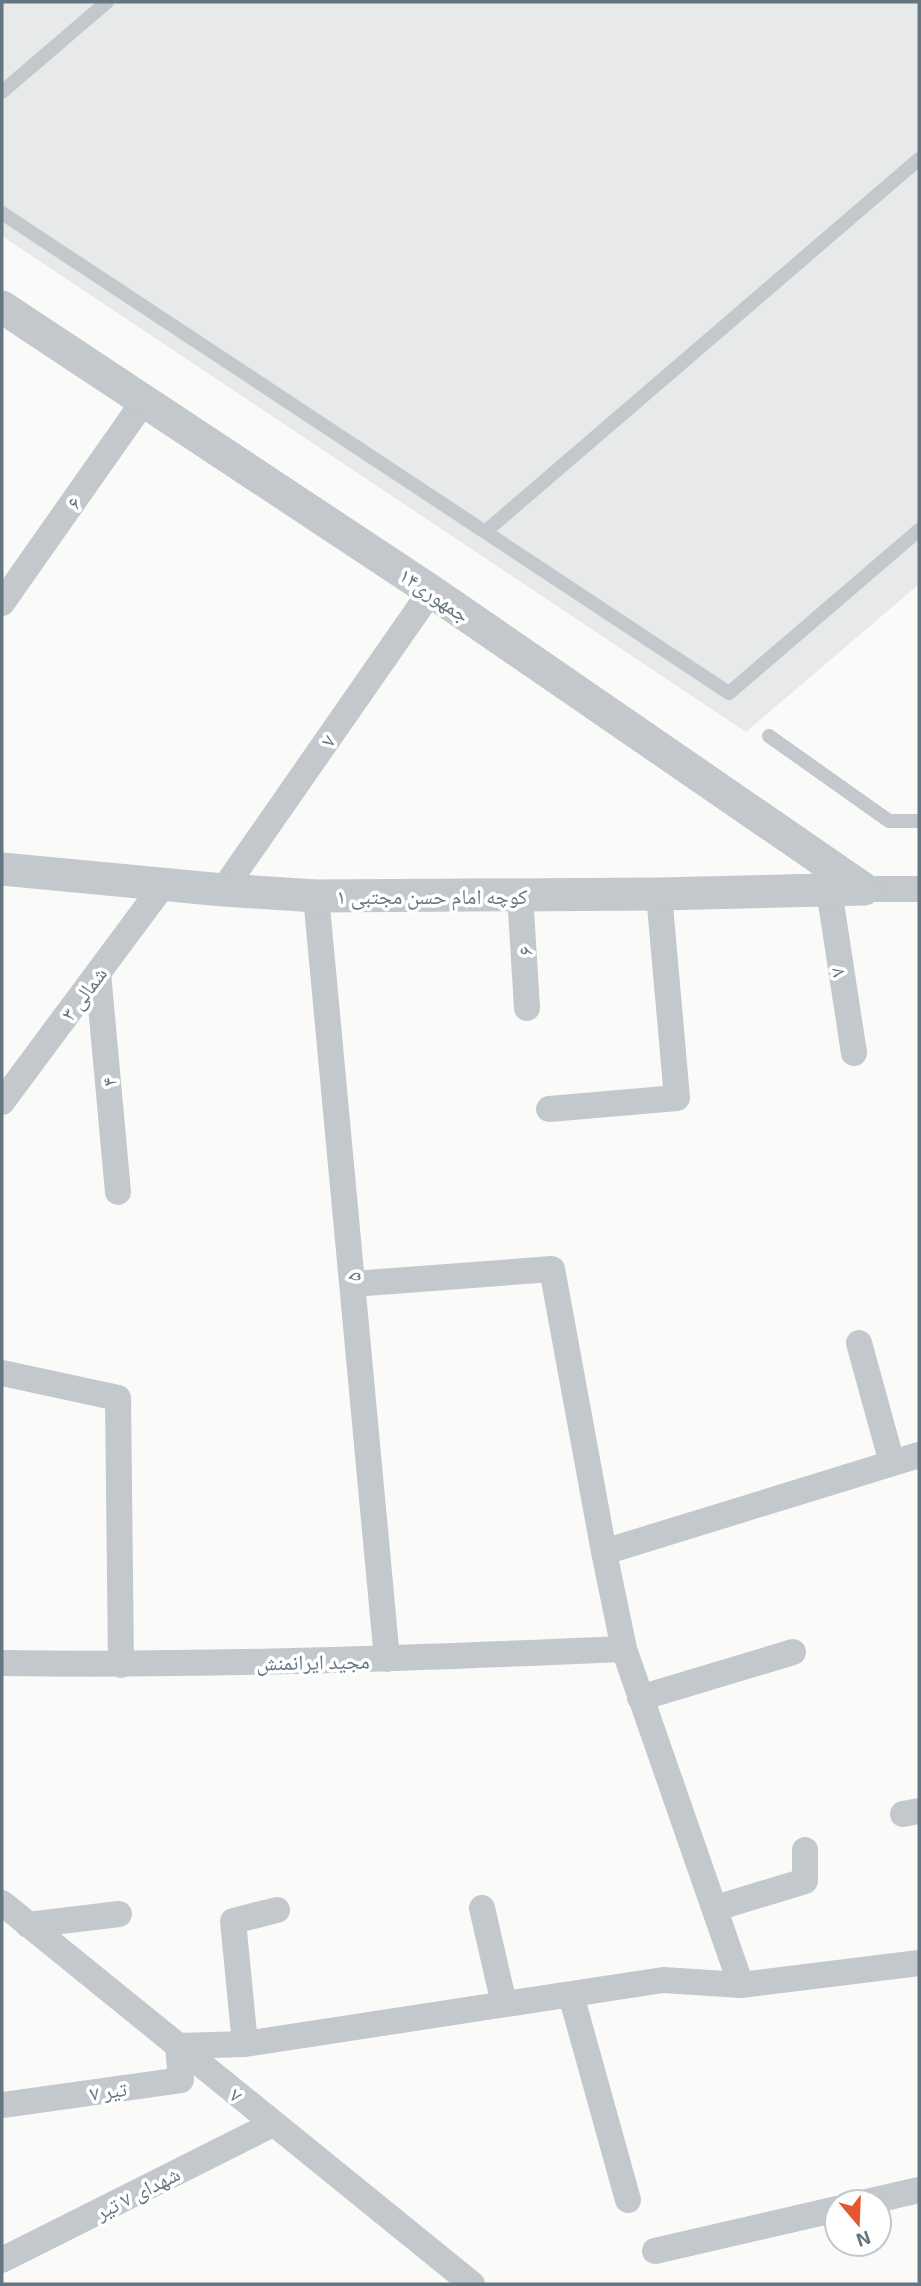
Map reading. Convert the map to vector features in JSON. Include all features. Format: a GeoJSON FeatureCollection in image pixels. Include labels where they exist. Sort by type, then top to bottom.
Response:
{"type":"FeatureCollection","features":[{"type":"Feature","properties":{"kind":"street","name":"جمهوری۱۴"},"geometry":{"type":"LineString","coordinates":[[2,307],[431,591],[864,889]]}},
{"type":"Feature","properties":{"kind":"street","name":"۶"},"geometry":{"type":"LineString","coordinates":[[2,603],[144,401]]}},
{"type":"Feature","properties":{"kind":"street","name":"۷"},"geometry":{"type":"LineString","coordinates":[[223,890],[431,591]]}},
{"type":"Feature","properties":{"kind":"street","name":"کوچه امام حسن مجتبی ۱"},"geometry":{"type":"LineString","coordinates":[[2,869],[316,896],[659,894],[864,889]]}},
{"type":"Feature","properties":{"kind":"street","name":"۳ شمالی"},"geometry":{"type":"LineString","coordinates":[[2,1102],[164,884]]}},
{"type":"Feature","properties":{"kind":"street"},"geometry":{"type":"LineString","coordinates":[[864,889],[919,889]]}},
{"type":"Feature","properties":{"kind":"street","name":"۸"},"geometry":{"type":"LineString","coordinates":[[829,890],[854,1053]]}},
{"type":"Feature","properties":{"kind":"street","name":"۶"},"geometry":{"type":"LineString","coordinates":[[520,894],[527,1008]]}},
{"type":"Feature","properties":{"kind":"street"},"geometry":{"type":"LineString","coordinates":[[549,1109],[677,1098],[659,894]]}},
{"type":"Feature","properties":{"kind":"street","name":"۵"},"geometry":{"type":"LineString","coordinates":[[316,896],[387,1659]]}},
{"type":"Feature","properties":{"kind":"street","name":"۴"},"geometry":{"type":"LineString","coordinates":[[98,973],[118,1192]]}},
{"type":"Feature","properties":{"kind":"street"},"geometry":{"type":"LineString","coordinates":[[353,1284],[552,1269],[624,1649],[741,1985]]}},
{"type":"Feature","properties":{"kind":"street"},"geometry":{"type":"LineString","coordinates":[[859,1343],[892,1463]]}},
{"type":"Feature","properties":{"kind":"street"},"geometry":{"type":"LineString","coordinates":[[2,1373],[118,1398],[121,1665]]}},
{"type":"Feature","properties":{"kind":"street"},"geometry":{"type":"LineString","coordinates":[[604,1552],[919,1455]]}},
{"type":"Feature","properties":{"kind":"street","name":"مجید ایرانمنش"},"geometry":{"type":"LineString","coordinates":[[2,1663],[121,1665],[387,1659],[624,1649]]}},
{"type":"Feature","properties":{"kind":"street"},"geometry":{"type":"LineString","coordinates":[[640,1698],[793,1652]]}},
{"type":"Feature","properties":{"kind":"street"},"geometry":{"type":"LineString","coordinates":[[716,1908],[805,1881],[805,1850]]}},
{"type":"Feature","properties":{"kind":"street","name":"۷"},"geometry":{"type":"LineString","coordinates":[[2,1903],[472,2284]]}},
{"type":"Feature","properties":{"kind":"street"},"geometry":{"type":"LineString","coordinates":[[482,1908],[504,2004]]}},
{"type":"Feature","properties":{"kind":"street"},"geometry":{"type":"LineString","coordinates":[[245,2044],[233,1921],[277,1910]]}},
{"type":"Feature","properties":{"kind":"street"},"geometry":{"type":"LineString","coordinates":[[28,1926],[118,1914]]}},
{"type":"Feature","properties":{"kind":"street"},"geometry":{"type":"LineString","coordinates":[[178,2046],[245,2044],[663,1980],[741,1985],[919,1963]]}},
{"type":"Feature","properties":{"kind":"street"},"geometry":{"type":"LineString","coordinates":[[571,1995],[628,2200]]}},
{"type":"Feature","properties":{"kind":"street","name":"۷ تیر"},"geometry":{"type":"LineString","coordinates":[[2,2105],[181,2080],[178,2046]]}},
{"type":"Feature","properties":{"kind":"street","name":"شهدای ۷ تیر"},"geometry":{"type":"LineString","coordinates":[[2,2260],[273,2124]]}},
{"type":"Feature","properties":{"kind":"street"},"geometry":{"type":"LineString","coordinates":[[893,2196],[919,2190]]}},
{"type":"Feature","properties":{"kind":"street"},"geometry":{"type":"LineString","coordinates":[[655,2252],[823,2212]]}},
{"type":"Feature","properties":{"kind":"lane"},"geometry":{"type":"LineString","coordinates":[[2,92],[107,2]]}},
{"type":"Feature","properties":{"kind":"lane"},"geometry":{"type":"LineString","coordinates":[[485,532],[919,159]]}},
{"type":"Feature","properties":{"kind":"lane"},"geometry":{"type":"LineString","coordinates":[[2,213],[729,693],[919,530]]}},
{"type":"Feature","properties":{"kind":"lane"},"geometry":{"type":"LineString","coordinates":[[769,736],[888,821],[919,821]]}},
{"type":"Feature","properties":{"kind":"shaded area"},"geometry":{"type":"Polygon","coordinates":[[[2,2],[919,2],[919,584],[746,732],[2,236],[2,2]]]}}]}
